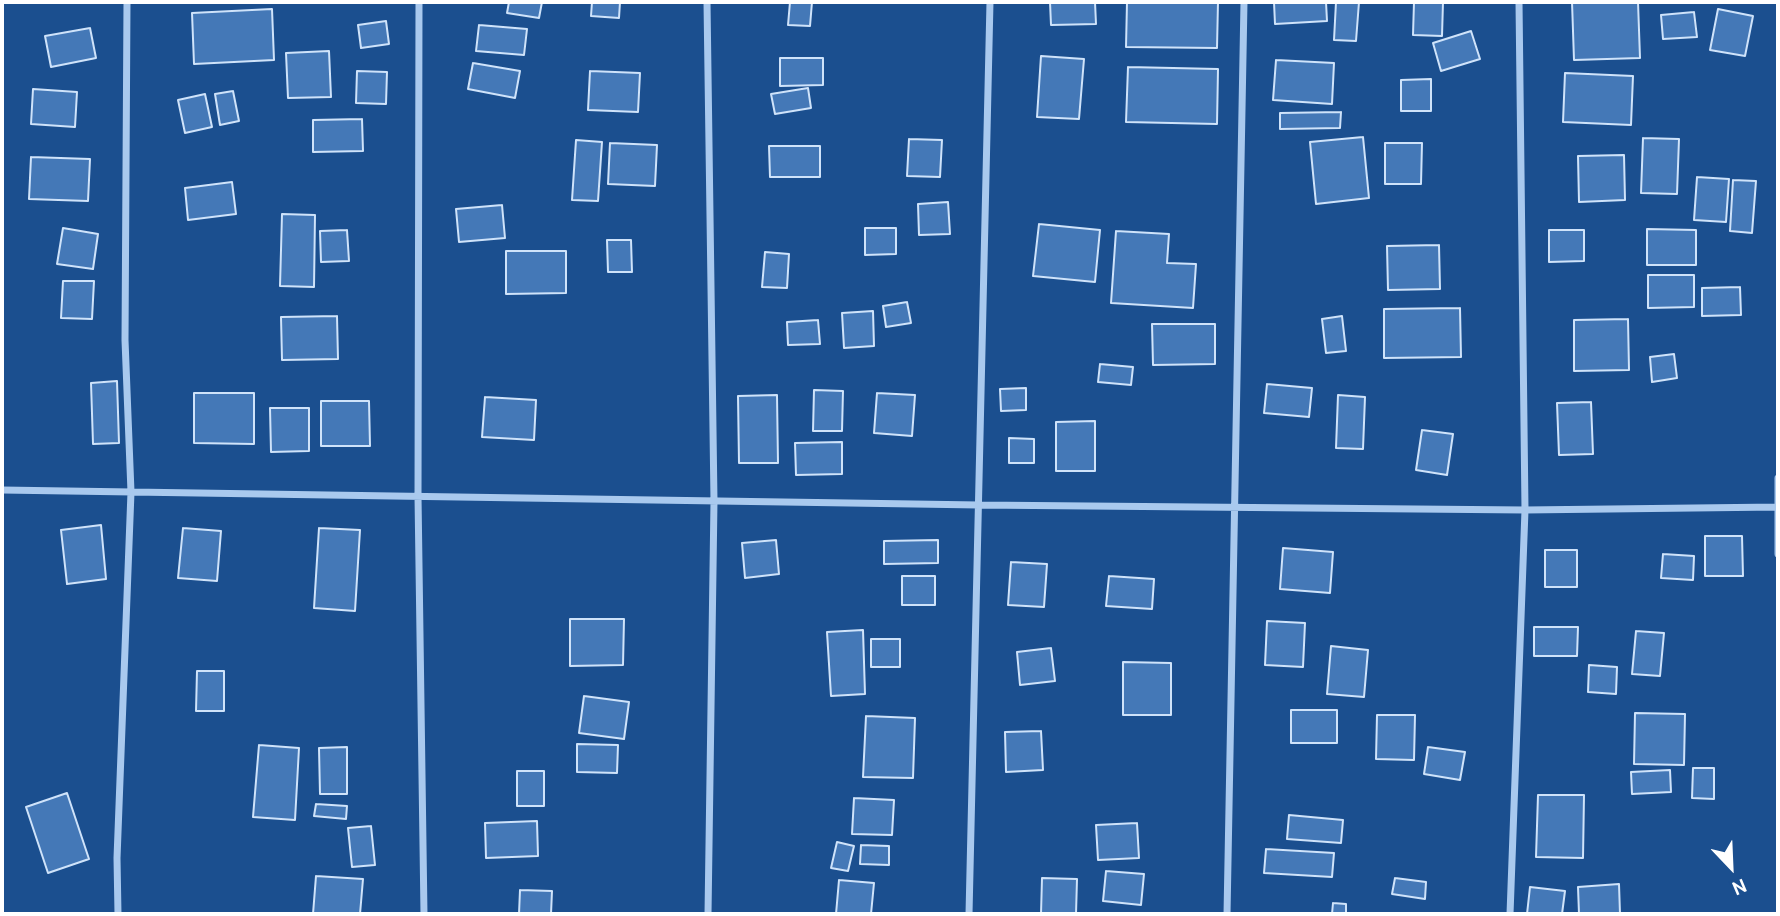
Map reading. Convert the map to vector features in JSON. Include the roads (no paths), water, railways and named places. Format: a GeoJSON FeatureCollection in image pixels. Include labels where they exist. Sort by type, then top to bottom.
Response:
{"type":"FeatureCollection","features":[{"type":"Feature","properties":{"kind":"street"},"geometry":{"type":"LineString","coordinates":[[118,914],[117,858],[131,492],[125,340],[127,2]]}},
{"type":"Feature","properties":{"kind":"street"},"geometry":{"type":"LineString","coordinates":[[419,2],[418,496],[424,914]]}},
{"type":"Feature","properties":{"kind":"street"},"geometry":{"type":"LineString","coordinates":[[707,2],[713,501],[708,914]]}},
{"type":"Feature","properties":{"kind":"street"},"geometry":{"type":"LineString","coordinates":[[969,914],[990,2]]}},
{"type":"Feature","properties":{"kind":"street"},"geometry":{"type":"LineString","coordinates":[[1227,914],[1244,2]]}},
{"type":"Feature","properties":{"kind":"street"},"geometry":{"type":"LineString","coordinates":[[1510,914],[1525,510],[1519,2]]}},
{"type":"Feature","properties":{"kind":"street"},"geometry":{"type":"LineString","coordinates":[[1778,478],[1778,554]]}},
{"type":"Feature","properties":{"kind":"street"},"geometry":{"type":"LineString","coordinates":[[2,489],[979,505],[1525,510],[1778,507]]}}]}
